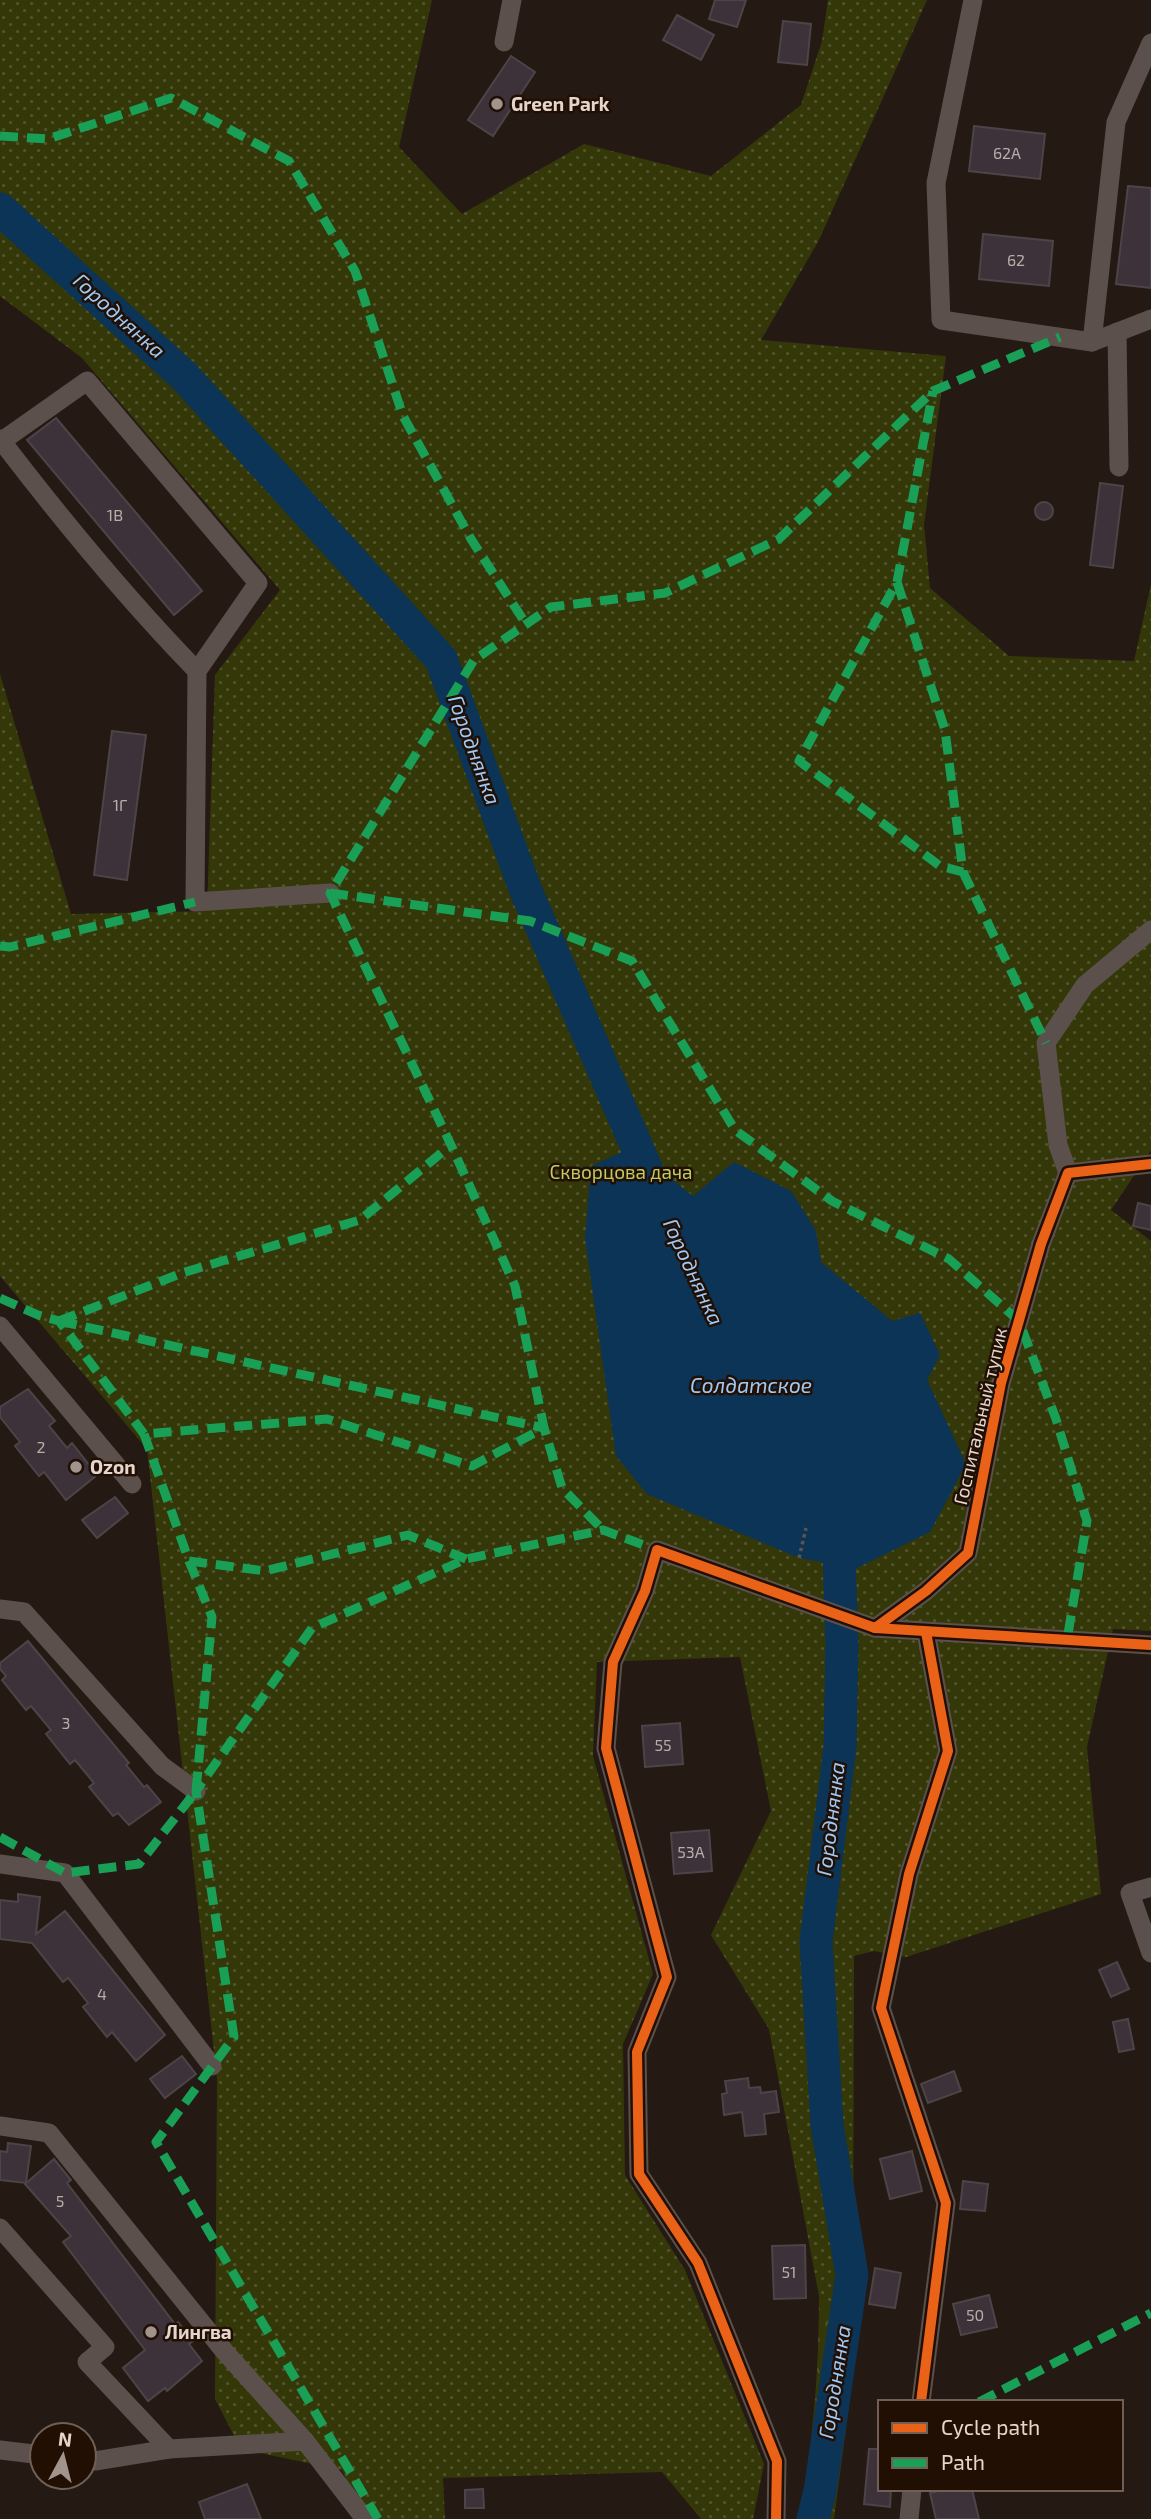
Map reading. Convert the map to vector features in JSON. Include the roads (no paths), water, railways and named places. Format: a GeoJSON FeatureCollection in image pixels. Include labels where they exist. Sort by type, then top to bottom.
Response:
{"type":"FeatureCollection","features":[{"type":"Feature","properties":{"kind":"street"},"geometry":{"type":"LineString","coordinates":[[504,42],[512,0]]}},
{"type":"Feature","properties":{"kind":"street"},"geometry":{"type":"LineString","coordinates":[[973,0],[936,183],[941,320],[1092,341],[1151,319]]}},
{"type":"Feature","properties":{"kind":"street"},"geometry":{"type":"LineString","coordinates":[[1092,341],[1116,122],[1151,43]]}},
{"type":"Feature","properties":{"kind":"street"},"geometry":{"type":"LineString","coordinates":[[1117,332],[1119,467]]}},
{"type":"Feature","properties":{"kind":"street"},"geometry":{"type":"LineString","coordinates":[[197,671],[139,611],[49,505],[1,440],[87,381],[258,583],[197,671],[195,902],[330,893]]}},
{"type":"Feature","properties":{"kind":"street"},"geometry":{"type":"LineString","coordinates":[[1151,930],[1085,985],[1046,1043],[1058,1144],[1068,1173],[1151,1164]]}},
{"type":"Feature","properties":{"kind":"street","name":"Госпитальный тупик"},"geometry":{"type":"LineString","coordinates":[[874,1628],[926,1591],[968,1553],[1001,1383],[1041,1244],[1068,1173]]}},
{"type":"Feature","properties":{"kind":"street"},"geometry":{"type":"LineString","coordinates":[[0,1326],[132,1483]]}},
{"type":"Feature","properties":{"kind":"street"},"geometry":{"type":"LineString","coordinates":[[776,2519],[777,2461],[718,2312],[698,2263],[639,2174],[637,2052],[667,1977],[606,1748],[613,1662],[645,1591],[657,1550],[874,1628],[1151,1645]]}},
{"type":"Feature","properties":{"kind":"street"},"geometry":{"type":"LineString","coordinates":[[0,1609],[24,1612],[162,1766],[196,1791]]}},
{"type":"Feature","properties":{"kind":"street"},"geometry":{"type":"LineString","coordinates":[[921,2400],[946,2203],[881,2008],[909,1874],[948,1751],[926,1632]]}},
{"type":"Feature","properties":{"kind":"street"},"geometry":{"type":"LineString","coordinates":[[0,1864],[65,1873],[212,2066]]}},
{"type":"Feature","properties":{"kind":"street"},"geometry":{"type":"LineString","coordinates":[[1151,1887],[1130,1893],[1151,1953]]}},
{"type":"Feature","properties":{"kind":"street"},"geometry":{"type":"LineString","coordinates":[[0,2126],[49,2133],[225,2352],[305,2441],[365,2519]]}},
{"type":"Feature","properties":{"kind":"street"},"geometry":{"type":"LineString","coordinates":[[0,2228],[105,2347],[87,2362],[169,2449]]}},
{"type":"Feature","properties":{"kind":"street"},"geometry":{"type":"LineString","coordinates":[[98,2461],[169,2449],[305,2441]]}},
{"type":"Feature","properties":{"kind":"street"},"geometry":{"type":"LineString","coordinates":[[0,2450],[28,2453]]}},
{"type":"Feature","properties":{"kind":"street"},"geometry":{"type":"LineString","coordinates":[[909,2519],[912,2491]]}},
{"type":"Feature","properties":{"kind":"water","name":"Солдатское"},"geometry":{"type":"Polygon","coordinates":[[[631,1148],[693,1196],[734,1162],[791,1191],[816,1231],[821,1262],[892,1321],[920,1313],[940,1355],[927,1380],[966,1464],[930,1532],[857,1568],[799,1558],[647,1494],[616,1456],[585,1238],[591,1166],[631,1148]]]}},
{"type":"Feature","properties":{"kind":"waterway","name":"Городнянка"},"geometry":{"type":"LineString","coordinates":[[0,209],[184,376],[441,659],[526,891],[659,1198]]}},
{"type":"Feature","properties":{"kind":"waterway","name":"Городнянка"},"geometry":{"type":"LineString","coordinates":[[813,2519],[820,2491],[852,2275],[827,2125],[816,1941],[840,1747],[842,1646],[838,1525],[835,1520]]}},
{"type":"Feature","properties":{"kind":"place","name":"Green Park"},"geometry":{"type":"Point","coordinates":[497,104]}},
{"type":"Feature","properties":{"kind":"place","name":"Ozon"},"geometry":{"type":"Point","coordinates":[76,1467]}},
{"type":"Feature","properties":{"kind":"place","name":"Лингва"},"geometry":{"type":"Point","coordinates":[151,2332]}},
{"type":"Feature","properties":{"kind":"park label","name":"Скворцова дача"},"geometry":{"type":"Point","coordinates":[621,1172]}}]}
